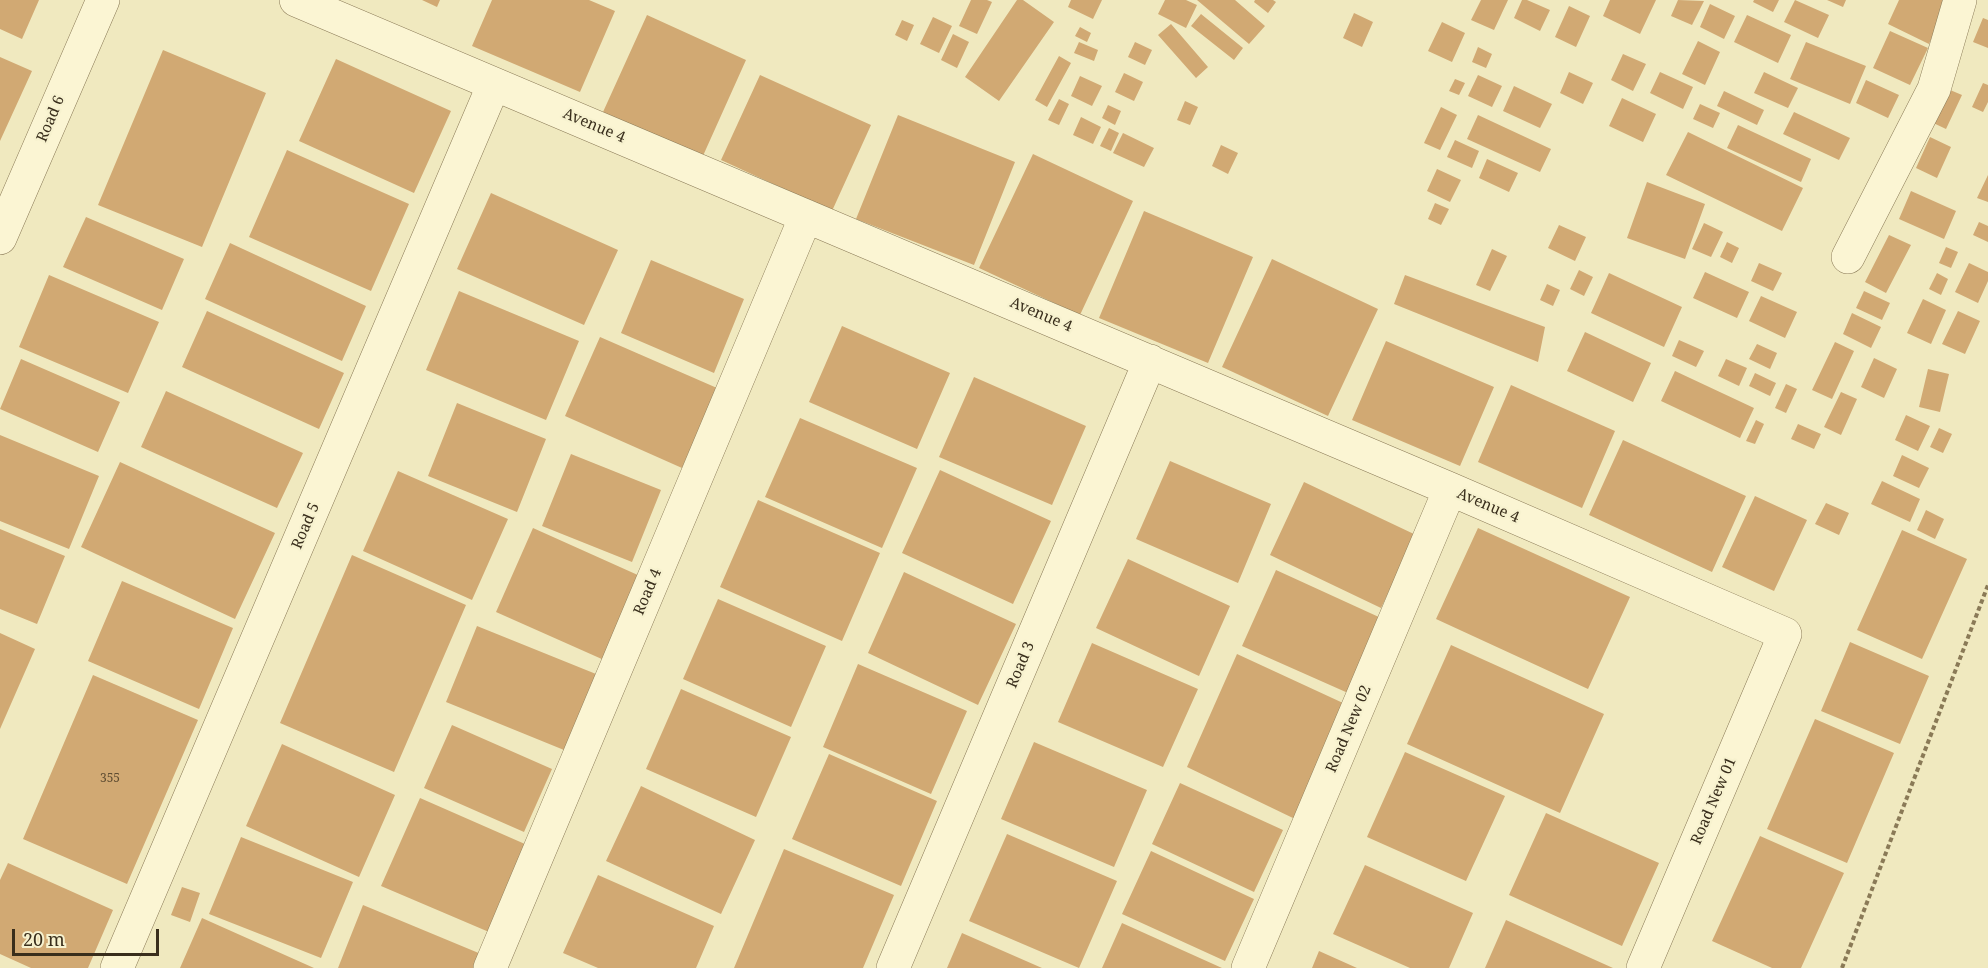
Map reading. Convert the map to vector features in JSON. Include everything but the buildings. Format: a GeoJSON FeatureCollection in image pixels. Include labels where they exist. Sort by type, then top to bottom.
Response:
{"type":"FeatureCollection","features":[{"type":"Feature","properties":{"kind":"street","name":"Road 6"},"geometry":{"type":"LineString","coordinates":[[0,238],[103,0]]}},
{"type":"Feature","properties":{"kind":"street","name":"Avenue 4"},"geometry":{"type":"LineString","coordinates":[[296,0],[1150,361],[1785,634]]}},
{"type":"Feature","properties":{"kind":"street"},"geometry":{"type":"LineString","coordinates":[[1848,257],[1934,89],[1960,0]]}},
{"type":"Feature","properties":{"kind":"street","name":"Road 5"},"geometry":{"type":"LineString","coordinates":[[117,968],[494,84]]}},
{"type":"Feature","properties":{"kind":"street","name":"Road 4"},"geometry":{"type":"LineString","coordinates":[[490,968],[806,216]]}},
{"type":"Feature","properties":{"kind":"street","name":"Road 3"},"geometry":{"type":"LineString","coordinates":[[893,968],[1150,361]]}},
{"type":"Feature","properties":{"kind":"street","name":"Road New 02"},"geometry":{"type":"LineString","coordinates":[[1248,968],[1450,489]]}},
{"type":"Feature","properties":{"kind":"street","name":"Road New 01"},"geometry":{"type":"LineString","coordinates":[[1643,968],[1785,634]]}},
{"type":"Feature","properties":{"kind":"path"},"geometry":{"type":"LineString","coordinates":[[1842,968],[1988,585]]}}]}
